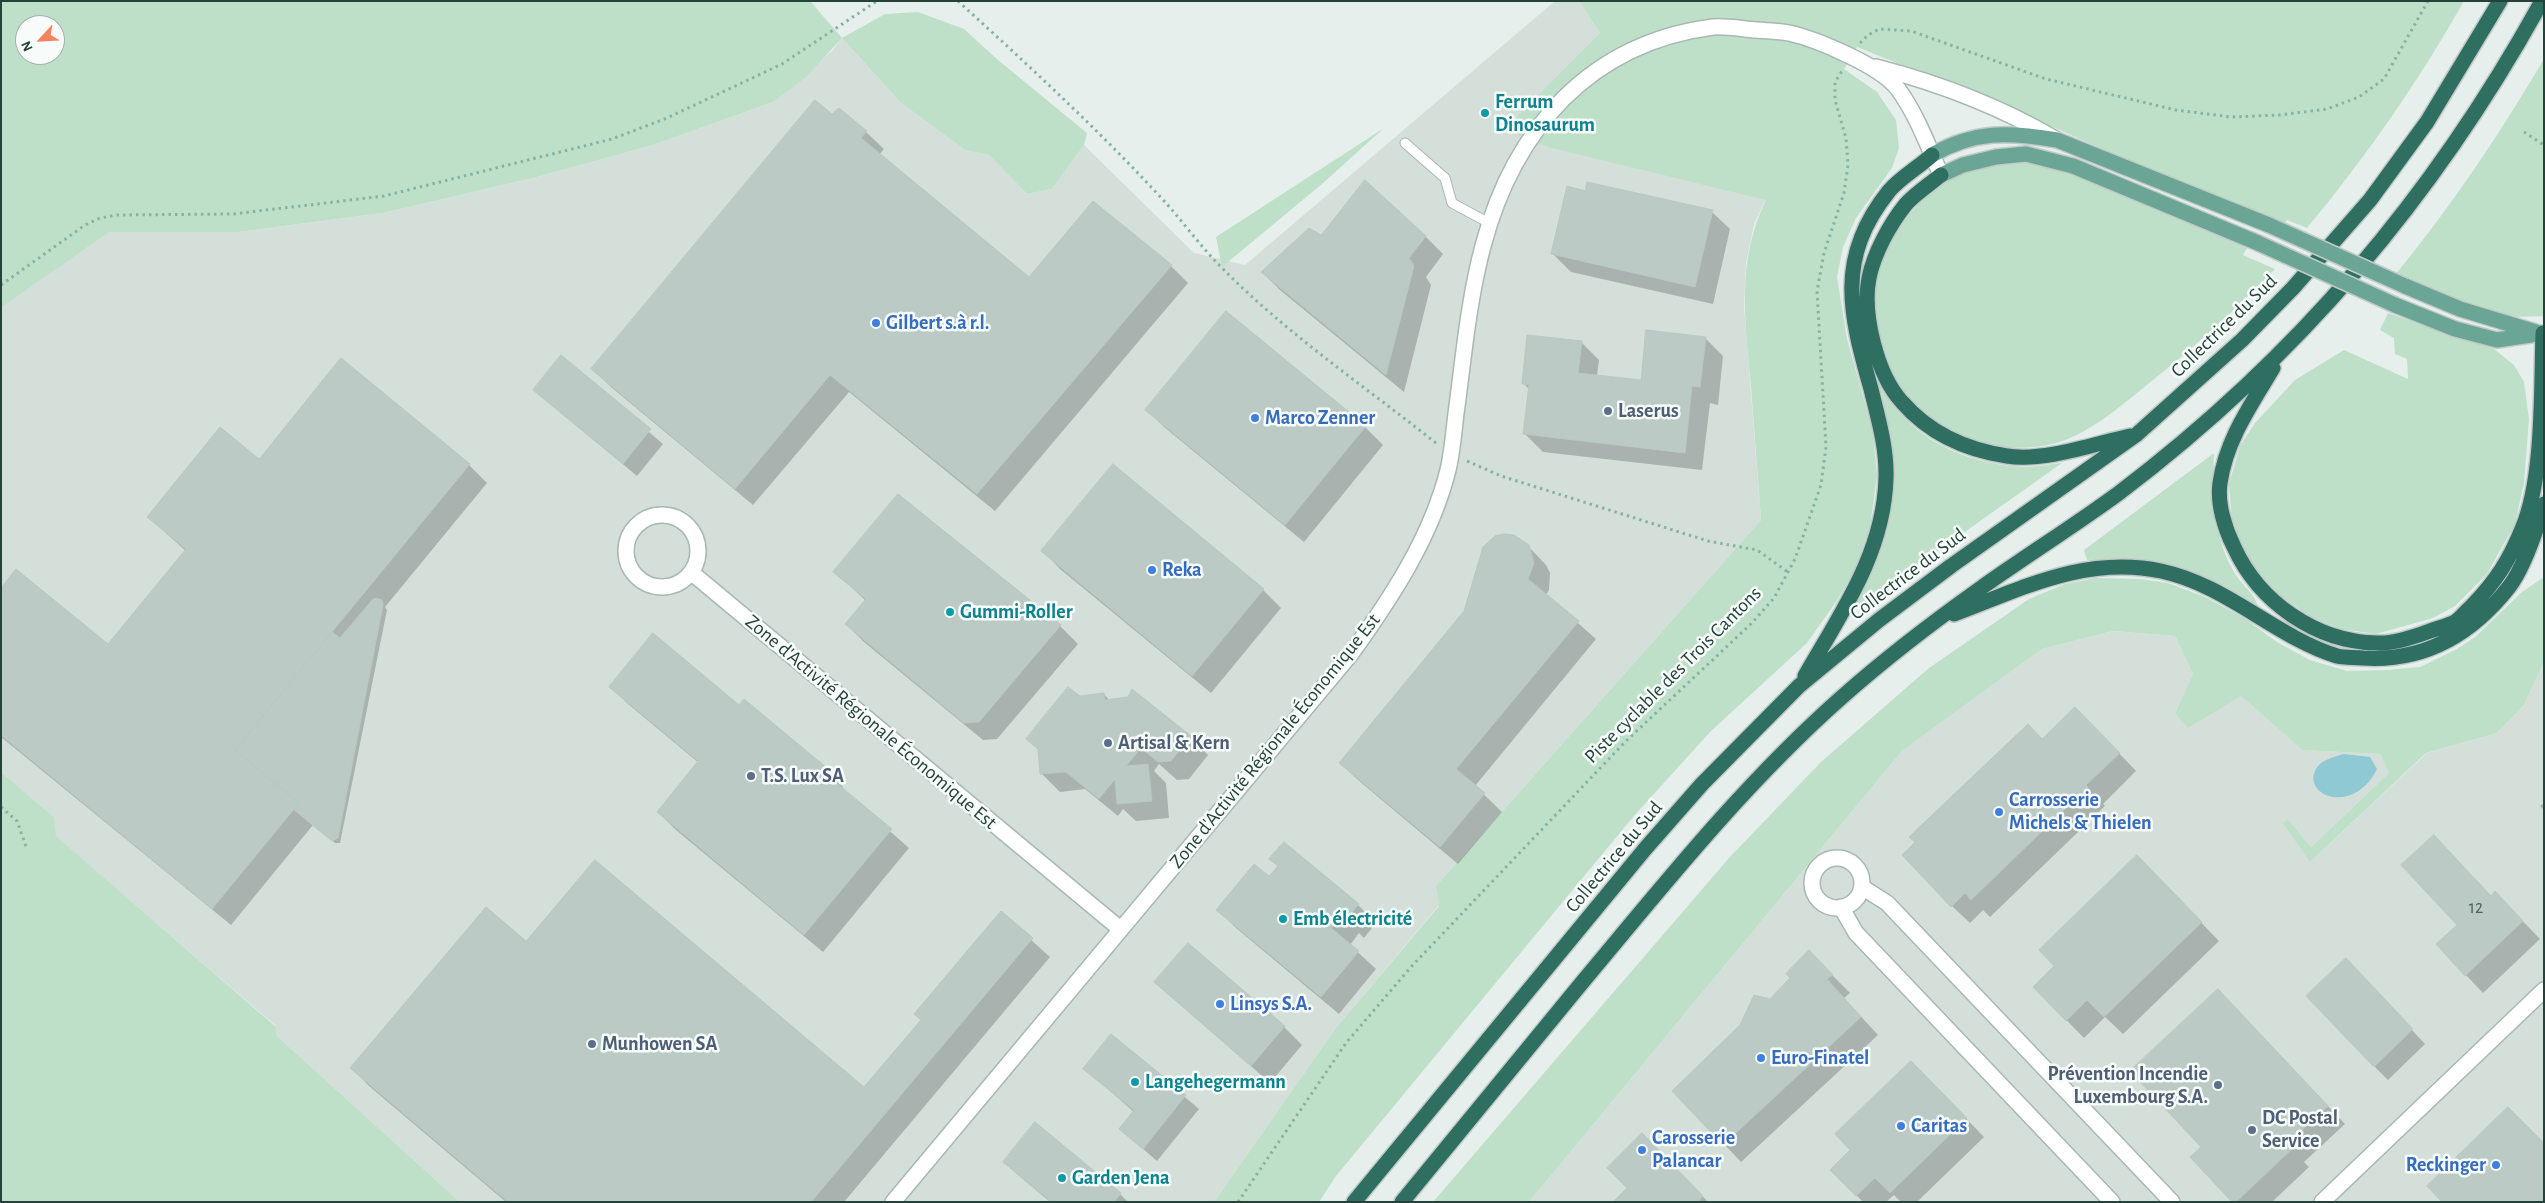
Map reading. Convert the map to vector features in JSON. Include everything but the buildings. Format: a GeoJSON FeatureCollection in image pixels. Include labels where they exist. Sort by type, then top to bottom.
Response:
{"type":"FeatureCollection","features":[{"type":"Feature","properties":{"kind":"highway","name":"Collectrice du Sud"},"geometry":{"type":"LineString","coordinates":[[1354,1202],[1645,849],[1722,762],[1799,686],[1879,620],[1951,566],[2136,435],[2242,340],[2294,288],[2370,200],[2427,122],[2500,1]]}},
{"type":"Feature","properties":{"kind":"highway"},"geometry":{"type":"LineString","coordinates":[[1402,1202],[1660,889],[1738,798],[1841,698],[1936,621],[2140,476],[2240,392],[2325,308],[2371,256],[2435,172],[2503,72],[2542,1]]}},
{"type":"Feature","properties":{"kind":"highway"},"geometry":{"type":"LineString","coordinates":[[1799,686],[1865,571],[1880,528],[1886,478],[1882,432],[1856,336],[1850,279],[1856,253],[1867,225],[1889,190],[1932,155]]}},
{"type":"Feature","properties":{"kind":"highway"},"geometry":{"type":"LineString","coordinates":[[1941,175],[1907,203],[1877,253],[1869,279],[1869,323],[1880,366],[1901,402],[1933,430],[1970,448],[2009,457],[2047,455],[2136,435]]}},
{"type":"Feature","properties":{"kind":"highway"},"geometry":{"type":"LineString","coordinates":[[2286,345],[2230,444],[2220,485],[2225,527],[2244,568],[2273,602],[2310,626],[2345,640],[2379,644],[2415,637],[2456,622],[2494,583],[2508,558],[2523,527],[2534,487],[2540,425],[2543,333]]}},
{"type":"Feature","properties":{"kind":"highway"},"geometry":{"type":"LineString","coordinates":[[1936,621],[2055,575],[2096,568],[2128,567],[2160,571],[2196,581],[2234,600],[2290,634],[2338,656],[2387,659],[2422,652],[2463,633],[2509,586],[2536,531],[2544,504]]}},
{"type":"Feature","properties":{"kind":"main road"},"geometry":{"type":"LineString","coordinates":[[1932,155],[1954,143],[1990,134],[2021,134],[2057,140],[2269,225],[2460,309],[2543,333]]}},
{"type":"Feature","properties":{"kind":"main road"},"geometry":{"type":"LineString","coordinates":[[1941,175],[1963,165],[1988,159],[2026,154],[2073,166],[2258,243],[2395,305],[2455,329],[2497,340],[2543,333]]}},
{"type":"Feature","properties":{"kind":"street","name":"Zone d'Activité Régionale Économique Est"},"geometry":{"type":"LineString","coordinates":[[893,1202],[1119,928],[1351,654],[1392,596],[1428,528],[1451,454],[1467,330],[1483,246],[1505,184],[1539,125],[1586,76],[1648,42],[1716,27],[1788,33],[1852,56],[1869,65],[1896,86],[1913,113],[1941,175]]}},
{"type":"Feature","properties":{"kind":"street","name":"Zone d'Activité Régionale Économique Est"},"geometry":{"type":"LineString","coordinates":[[1869,65],[1924,80],[2028,123],[2057,140]]}},
{"type":"Feature","properties":{"kind":"street"},"geometry":{"type":"LineString","coordinates":[[658,515],[670,515],[681,520],[690,528],[696,538],[699,550],[698,562],[692,573],[684,581],[667,587],[650,586],[640,580],[632,571],[627,559],[626,547],[636,525],[646,518],[658,515]]}},
{"type":"Feature","properties":{"kind":"street","name":"Zone d'Activité Régionale Économique Est"},"geometry":{"type":"LineString","coordinates":[[692,573],[1119,928]]}},
{"type":"Feature","properties":{"kind":"street"},"geometry":{"type":"LineString","coordinates":[[1830,858],[1846,859],[1859,870],[1862,886],[1855,900],[1841,907],[1824,904],[1814,892],[1812,884],[1816,868],[1830,858]]}},
{"type":"Feature","properties":{"kind":"street"},"geometry":{"type":"LineString","coordinates":[[1862,886],[1887,903],[2172,1202]]}},
{"type":"Feature","properties":{"kind":"street"},"geometry":{"type":"LineString","coordinates":[[1841,907],[1856,933],[2112,1202]]}},
{"type":"Feature","properties":{"kind":"street"},"geometry":{"type":"LineString","coordinates":[[2322,1202],[2544,990]]}},
{"type":"Feature","properties":{"kind":"lane"},"geometry":{"type":"LineString","coordinates":[[1405,142],[1445,178],[1452,203],[1491,224]]}},
{"type":"Feature","properties":{"kind":"path"},"geometry":{"type":"LineString","coordinates":[[1,285],[85,225],[100,218],[116,216],[233,214],[384,196],[612,139],[668,118],[782,64],[877,1]]}},
{"type":"Feature","properties":{"kind":"path"},"geometry":{"type":"LineString","coordinates":[[958,1],[1042,78],[1119,154],[1165,202],[1222,267],[1278,318],[1451,454],[1501,476],[1708,541],[1757,550],[1788,572]]}},
{"type":"Feature","properties":{"kind":"path","name":"Piste cyclable des Trois Cantons"},"geometry":{"type":"LineString","coordinates":[[1238,1202],[1346,1043],[1411,967],[1626,741],[1752,623],[1774,598],[1795,559],[1821,485],[1826,447],[1817,291],[1824,253],[1844,193],[1848,165],[1846,138],[1835,100],[1835,82],[1868,35],[1879,29],[1911,31],[2046,80],[2176,110],[2231,117],[2280,115],[2335,106],[2359,97],[2384,79],[2428,1]]}},
{"type":"Feature","properties":{"kind":"path"},"geometry":{"type":"LineString","coordinates":[[2524,132],[2544,145]]}},
{"type":"Feature","properties":{"kind":"path"},"geometry":{"type":"LineString","coordinates":[[1,807],[17,821],[28,850]]}},
{"type":"Feature","properties":{"kind":"shaded area"},"geometry":{"type":"Polygon","coordinates":[[[1555,1],[1579,1],[1600,33],[1766,199],[1754,224],[1746,263],[1744,306],[1761,520],[1436,886],[1439,905],[1335,1029],[1214,1202],[460,1202],[277,1036],[276,1026],[55,836],[54,817],[1,772],[1,308],[108,232],[238,232],[383,213],[537,177],[653,145],[773,102],[833,50],[842,38],[901,103],[965,150],[989,155],[1027,194],[1052,189],[1084,145],[1194,253],[1245,265],[1555,1]]]}},
{"type":"Feature","properties":{"kind":"shaded area"},"geometry":{"type":"Polygon","coordinates":[[[2113,631],[2175,636],[2193,674],[2175,713],[2241,696],[2302,750],[2380,754],[2389,773],[2311,847],[2288,819],[2310,862],[2427,753],[2497,733],[2524,705],[2544,662],[2544,1202],[1529,1202],[1902,751],[2042,649],[2113,631]]]}},
{"type":"Feature","properties":{"kind":"green space"},"geometry":{"type":"Polygon","coordinates":[[[1,1],[810,1],[842,38],[806,77],[773,102],[653,145],[537,177],[383,213],[238,232],[109,232],[1,308],[1,1]]]}},
{"type":"Feature","properties":{"kind":"green space"},"geometry":{"type":"Polygon","coordinates":[[[1579,1],[2464,1],[2429,60],[2391,118],[2307,228],[2287,220],[2283,226],[2170,179],[2017,111],[1857,47],[1844,69],[1877,92],[1896,120],[1899,148],[1892,168],[1856,218],[1843,247],[1837,277],[1847,339],[1873,432],[1877,476],[1870,527],[1857,565],[1838,599],[1807,643],[1711,731],[1633,817],[1336,1176],[1319,1202],[1214,1202],[1335,1029],[1439,906],[1436,886],[1761,520],[1745,314],[1745,291],[1746,268],[1750,246],[1756,223],[1766,200],[1552,148],[1504,130],[1600,33],[1579,1]]]}},
{"type":"Feature","properties":{"kind":"green space"},"geometry":{"type":"Polygon","coordinates":[[[918,12],[964,29],[998,60],[1087,133],[1084,145],[1052,189],[1027,194],[989,155],[965,150],[901,103],[842,38],[885,14],[918,12]]]}},
{"type":"Feature","properties":{"kind":"green space"},"geometry":{"type":"Polygon","coordinates":[[[2544,59],[2544,316],[2511,317],[2461,305],[2395,275],[2474,170],[2544,59]]]}},
{"type":"Feature","properties":{"kind":"green space"},"geometry":{"type":"Polygon","coordinates":[[[1384,128],[1322,184],[1222,267],[1216,237],[1384,128]]]}},
{"type":"Feature","properties":{"kind":"green space"},"geometry":{"type":"Polygon","coordinates":[[[2025,161],[2070,171],[2247,248],[2243,255],[2275,269],[2197,343],[2104,419],[2066,440],[2053,444],[2013,448],[1974,441],[1956,433],[1922,412],[1908,398],[1892,373],[1886,359],[1878,328],[1875,284],[1877,270],[1890,242],[1910,214],[1932,191],[1952,178],[1972,170],[2025,161]]]}},
{"type":"Feature","properties":{"kind":"green space"},"geometry":{"type":"Polygon","coordinates":[[[2388,313],[2494,349],[2514,365],[2524,382],[2529,419],[2524,483],[2515,524],[2487,574],[2455,606],[2433,618],[2376,634],[2341,629],[2311,617],[2278,594],[2249,563],[2232,524],[2229,484],[2240,446],[2255,423],[2295,380],[2344,350],[2408,379],[2407,359],[2395,354],[2394,338],[2380,330],[2388,313]]]}},
{"type":"Feature","properties":{"kind":"green space"},"geometry":{"type":"Polygon","coordinates":[[[1873,372],[1892,402],[1906,419],[1918,430],[1945,447],[1976,459],[2008,466],[2029,467],[2062,463],[1849,614],[1880,553],[1888,514],[1873,372]]]}},
{"type":"Feature","properties":{"kind":"green space"},"geometry":{"type":"Polygon","coordinates":[[[2214,453],[2213,485],[2218,532],[2228,561],[2236,575],[2254,597],[2258,606],[2217,583],[2177,568],[2134,561],[2087,560],[2084,550],[2214,453]]]}},
{"type":"Feature","properties":{"kind":"green space"},"geometry":{"type":"Polygon","coordinates":[[[2544,577],[2544,662],[2524,705],[2497,733],[2426,753],[2310,862],[2283,823],[2288,819],[2311,847],[2389,773],[2380,754],[2302,750],[2241,696],[2188,728],[2175,713],[2193,674],[2175,636],[2113,631],[2042,649],[1902,751],[1529,1202],[1433,1202],[1729,858],[1821,762],[1929,668],[2029,599],[2065,584],[2096,578],[2141,579],[2168,583],[2205,597],[2244,618],[2277,642],[2310,660],[2347,671],[2387,670],[2420,667],[2457,649],[2475,637],[2522,592],[2544,577]]]}},
{"type":"Feature","properties":{"kind":"green space"},"geometry":{"type":"Polygon","coordinates":[[[1,772],[54,817],[56,836],[276,1027],[277,1036],[460,1202],[1,1202],[1,772]]]}},
{"type":"Feature","properties":{"kind":"water"},"geometry":{"type":"Polygon","coordinates":[[[2343,754],[2370,757],[2377,769],[2366,784],[2354,793],[2342,797],[2330,796],[2321,792],[2315,785],[2313,776],[2320,764],[2343,754]]]}},
{"type":"Feature","properties":{"kind":"place","name":"Ferrum Dinosaurum"},"geometry":{"type":"Point","coordinates":[1485,113]}},
{"type":"Feature","properties":{"kind":"place","name":"Gilbert s.à r.l."},"geometry":{"type":"Point","coordinates":[876,323]}},
{"type":"Feature","properties":{"kind":"place","name":"Laserus"},"geometry":{"type":"Point","coordinates":[1608,411]}},
{"type":"Feature","properties":{"kind":"place","name":"Marco Zenner"},"geometry":{"type":"Point","coordinates":[1255,418]}},
{"type":"Feature","properties":{"kind":"place","name":"Reka"},"geometry":{"type":"Point","coordinates":[1152,570]}},
{"type":"Feature","properties":{"kind":"place","name":"Gummi-Roller"},"geometry":{"type":"Point","coordinates":[950,612]}},
{"type":"Feature","properties":{"kind":"place","name":"Artisal & Kern"},"geometry":{"type":"Point","coordinates":[1108,743]}},
{"type":"Feature","properties":{"kind":"place","name":"T.S. Lux SA"},"geometry":{"type":"Point","coordinates":[751,776]}},
{"type":"Feature","properties":{"kind":"place","name":"Carrosserie Michels & Thielen"},"geometry":{"type":"Point","coordinates":[1999,812]}},
{"type":"Feature","properties":{"kind":"place","name":"Emb électricité"},"geometry":{"type":"Point","coordinates":[1283,919]}},
{"type":"Feature","properties":{"kind":"place","name":"Linsys S.A."},"geometry":{"type":"Point","coordinates":[1220,1004]}},
{"type":"Feature","properties":{"kind":"place","name":"Munhowen SA"},"geometry":{"type":"Point","coordinates":[592,1044]}},
{"type":"Feature","properties":{"kind":"place","name":"Euro-Finatel"},"geometry":{"type":"Point","coordinates":[1761,1058]}},
{"type":"Feature","properties":{"kind":"place","name":"Langehegermann"},"geometry":{"type":"Point","coordinates":[1135,1082]}},
{"type":"Feature","properties":{"kind":"place","name":"Prévention Incendie Luxembourg S.A."},"geometry":{"type":"Point","coordinates":[2218,1085]}},
{"type":"Feature","properties":{"kind":"place","name":"Caritas"},"geometry":{"type":"Point","coordinates":[1901,1126]}},
{"type":"Feature","properties":{"kind":"place","name":"DC Postal Service"},"geometry":{"type":"Point","coordinates":[2252,1130]}},
{"type":"Feature","properties":{"kind":"place","name":"Carosserie Palancar"},"geometry":{"type":"Point","coordinates":[1642,1150]}},
{"type":"Feature","properties":{"kind":"place","name":"Reckinger"},"geometry":{"type":"Point","coordinates":[2496,1165]}},
{"type":"Feature","properties":{"kind":"place","name":"Garden Jena"},"geometry":{"type":"Point","coordinates":[1062,1178]}}]}
